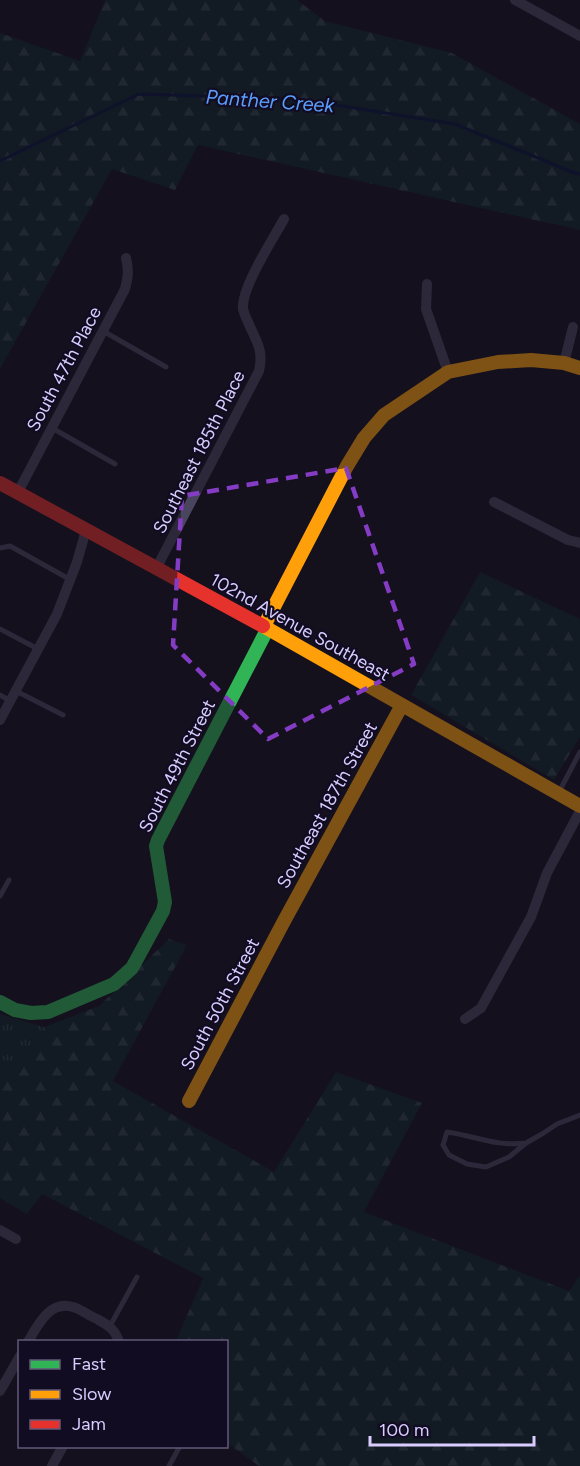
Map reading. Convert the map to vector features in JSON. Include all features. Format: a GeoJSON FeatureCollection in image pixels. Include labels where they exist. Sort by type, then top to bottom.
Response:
{"type":"FeatureCollection","features":[{"type":"Feature","properties":{"kind":"street"},"geometry":{"type":"LineString","coordinates":[[515,0],[580,36]]}},
{"type":"Feature","properties":{"kind":"street","name":"Southeast 185th Place"},"geometry":{"type":"LineString","coordinates":[[157,567],[259,371],[262,361],[260,348],[243,310],[244,297],[249,282],[284,219]]}},
{"type":"Feature","properties":{"kind":"street","name":"South 47th Place"},"geometry":{"type":"LineString","coordinates":[[18,492],[124,289],[128,278],[126,258]]}},
{"type":"Feature","properties":{"kind":"street"},"geometry":{"type":"LineString","coordinates":[[427,284],[426,309],[448,372],[498,362],[531,360],[564,363],[580,368]]}},
{"type":"Feature","properties":{"kind":"street"},"geometry":{"type":"LineString","coordinates":[[564,363],[573,327]]}},
{"type":"Feature","properties":{"kind":"street","name":"South 49th Street"},"geometry":{"type":"LineString","coordinates":[[0,1002],[15,1010],[31,1013],[48,1012],[114,984],[126,974],[163,911],[165,902],[156,846],[158,840],[347,466],[364,438],[384,416],[448,372]]}},
{"type":"Feature","properties":{"kind":"street","name":"102nd Avenue Southeast"},"geometry":{"type":"LineString","coordinates":[[0,483],[266,627],[558,794],[580,809]]}},
{"type":"Feature","properties":{"kind":"street"},"geometry":{"type":"LineString","coordinates":[[494,502],[568,540],[580,543]]}},
{"type":"Feature","properties":{"kind":"street"},"geometry":{"type":"LineString","coordinates":[[0,720],[57,614],[71,580],[86,530]]}},
{"type":"Feature","properties":{"kind":"street","name":"Southeast 187th Street"},"geometry":{"type":"LineString","coordinates":[[283,923],[402,705]]}},
{"type":"Feature","properties":{"kind":"street"},"geometry":{"type":"LineString","coordinates":[[465,1019],[481,1008],[531,917],[547,873],[580,809]]}},
{"type":"Feature","properties":{"kind":"street","name":"South 50th Street"},"geometry":{"type":"LineString","coordinates":[[189,1101],[283,923]]}},
{"type":"Feature","properties":{"kind":"street"},"geometry":{"type":"LineString","coordinates":[[0,1230],[16,1239]]}},
{"type":"Feature","properties":{"kind":"street"},"geometry":{"type":"LineString","coordinates":[[29,1340],[40,1320],[48,1312],[65,1306],[74,1307],[115,1334]]}},
{"type":"Feature","properties":{"kind":"street"},"geometry":{"type":"LineString","coordinates":[[0,1390],[18,1359]]}},
{"type":"Feature","properties":{"kind":"street"},"geometry":{"type":"LineString","coordinates":[[52,1466],[62,1448]]}},
{"type":"Feature","properties":{"kind":"lane"},"geometry":{"type":"LineString","coordinates":[[103,331],[166,367]]}},
{"type":"Feature","properties":{"kind":"lane"},"geometry":{"type":"LineString","coordinates":[[52,428],[116,464]]}},
{"type":"Feature","properties":{"kind":"lane"},"geometry":{"type":"LineString","coordinates":[[0,548],[10,546],[71,580]]}},
{"type":"Feature","properties":{"kind":"lane"},"geometry":{"type":"LineString","coordinates":[[0,630],[38,649]]}},
{"type":"Feature","properties":{"kind":"lane"},"geometry":{"type":"LineString","coordinates":[[0,695],[13,696],[63,715]]}},
{"type":"Feature","properties":{"kind":"lane"},"geometry":{"type":"LineString","coordinates":[[558,794],[580,752]]}},
{"type":"Feature","properties":{"kind":"lane"},"geometry":{"type":"LineString","coordinates":[[0,896],[9,880]]}},
{"type":"Feature","properties":{"kind":"lane"},"geometry":{"type":"LineString","coordinates":[[526,1143],[490,1142],[447,1132],[443,1145],[449,1155],[467,1164],[486,1167],[508,1158],[526,1143],[557,1124],[580,1115]]}},
{"type":"Feature","properties":{"kind":"lane"},"geometry":{"type":"LineString","coordinates":[[115,1334],[136,1277]]}},
{"type":"Feature","properties":{"kind":"lane"},"geometry":{"type":"LineString","coordinates":[[169,1466],[179,1448]]}},
{"type":"Feature","properties":{"kind":"highlighted area"},"geometry":{"type":"Polygon","coordinates":[[[346,468],[414,664],[268,739],[173,645],[182,496],[346,468]]]}},
{"type":"Feature","properties":{"kind":"green space"},"geometry":{"type":"Polygon","coordinates":[[[105,0],[297,0],[325,21],[452,53],[580,124],[580,230],[198,145],[175,190],[112,169],[0,369],[0,33],[80,61],[105,0]]]}},
{"type":"Feature","properties":{"kind":"green space"},"geometry":{"type":"Polygon","coordinates":[[[480,572],[580,619],[580,737],[554,780],[411,695],[480,572]]]}},
{"type":"Feature","properties":{"kind":"green space"},"geometry":{"type":"Polygon","coordinates":[[[169,939],[187,945],[113,1081],[274,1172],[336,1072],[422,1103],[364,1212],[569,1291],[580,1275],[580,1466],[259,1466],[228,1444],[228,1340],[176,1340],[203,1278],[42,1194],[27,1214],[0,1198],[0,1073],[15,1081],[44,1027],[99,1006],[169,939]]]}},
{"type":"Feature","properties":{"kind":"green space"},"geometry":{"type":"Polygon","coordinates":[[[0,1014],[44,1027],[15,1081],[0,1073],[0,1014]]]}},
{"type":"Feature","properties":{"kind":"waterway","name":"Panther Creek"},"geometry":{"type":"LineString","coordinates":[[0,161],[139,94],[298,99],[455,124],[580,174]]}},
{"type":"Feature","properties":{"kind":"traffic: fast"},"geometry":{"type":"LineString","coordinates":[[0,1002],[15,1010],[31,1013],[48,1012],[114,984],[132,968],[163,911],[165,902],[156,846],[158,840],[268,628]]}},
{"type":"Feature","properties":{"kind":"traffic: slow"},"geometry":{"type":"LineString","coordinates":[[264,626],[347,466],[364,438],[384,415],[448,372],[498,362],[531,360],[564,363],[580,368]]}},
{"type":"Feature","properties":{"kind":"traffic: slow"},"geometry":{"type":"LineString","coordinates":[[263,626],[580,806]]}},
{"type":"Feature","properties":{"kind":"traffic: slow"},"geometry":{"type":"LineString","coordinates":[[189,1101],[402,705]]}},
{"type":"Feature","properties":{"kind":"traffic: jam"},"geometry":{"type":"LineString","coordinates":[[0,483],[263,626]]}}]}
